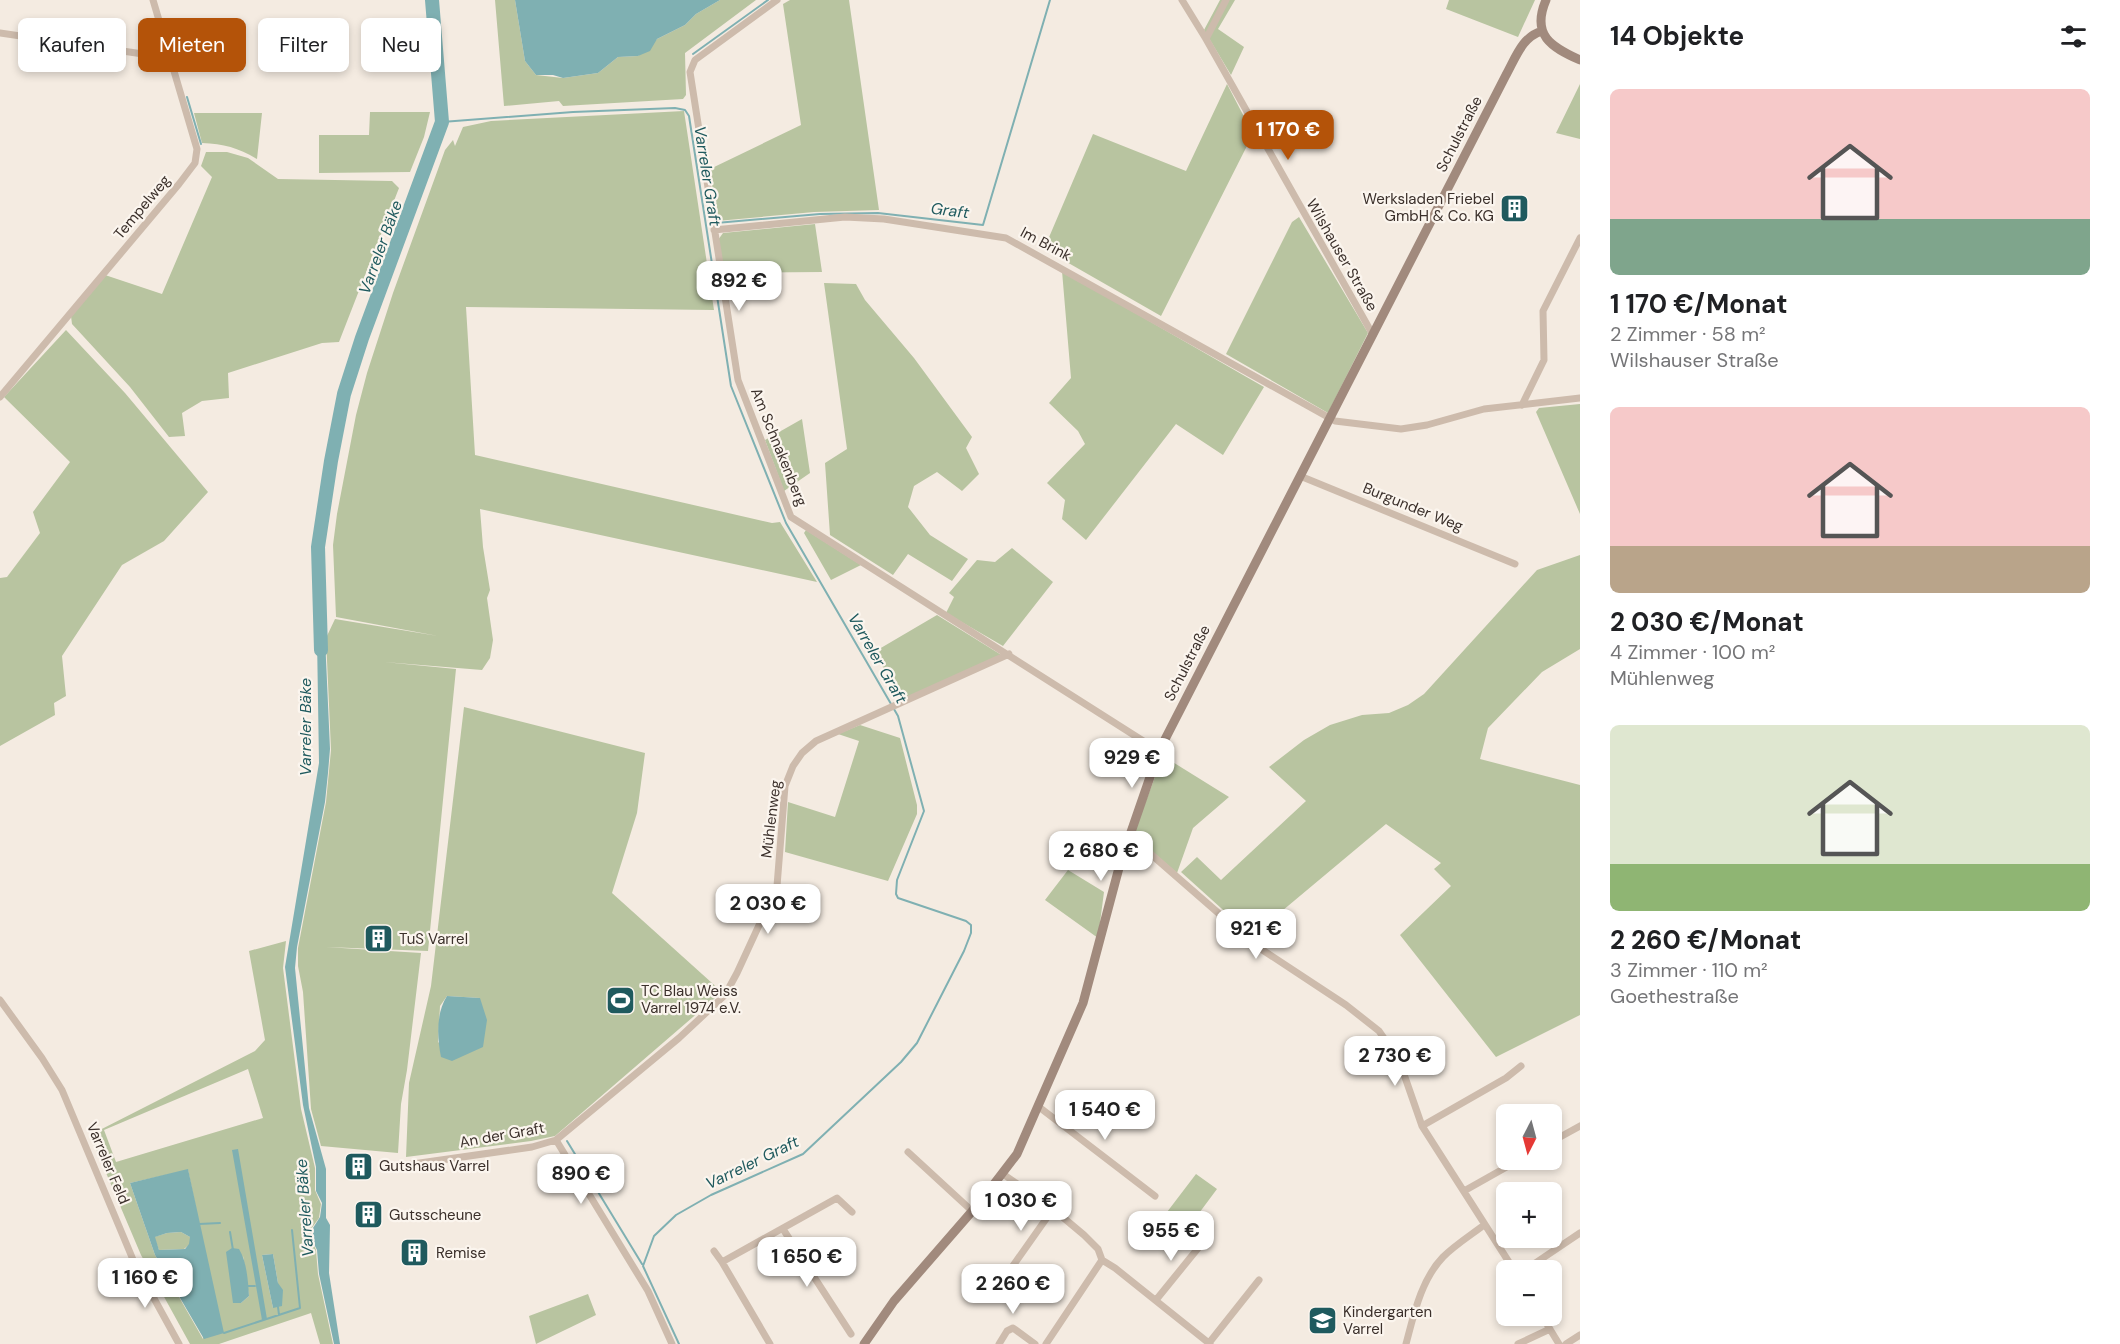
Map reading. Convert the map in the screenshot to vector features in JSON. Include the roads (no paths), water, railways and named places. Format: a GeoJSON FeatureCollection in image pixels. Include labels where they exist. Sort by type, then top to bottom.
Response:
{"type":"FeatureCollection","features":[{"type":"Feature","properties":{"kind":"street","name":"Tempelweg"},"geometry":{"type":"LineString","coordinates":[[153,0],[158,18]]}},
{"type":"Feature","properties":{"kind":"street","name":"Am Schnakenberg"},"geometry":{"type":"LineString","coordinates":[[777,0],[695,60],[691,68],[694,104],[738,380],[791,517],[1159,751]]}},
{"type":"Feature","properties":{"kind":"street","name":"Wilshauser Straße"},"geometry":{"type":"LineString","coordinates":[[1182,0],[1373,335]]}},
{"type":"Feature","properties":{"kind":"street"},"geometry":{"type":"LineString","coordinates":[[1206,39],[1226,0]]}},
{"type":"Feature","properties":{"kind":"street"},"geometry":{"type":"LineString","coordinates":[[1546,0],[1540,20],[1542,31],[1548,42],[1560,51],[1580,60]]}},
{"type":"Feature","properties":{"kind":"street","name":"Schulstraße"},"geometry":{"type":"LineString","coordinates":[[864,1344],[894,1301],[1003,1174],[1017,1154],[1083,1003],[1112,892],[1159,751],[1519,51],[1529,36],[1542,31]]}},
{"type":"Feature","properties":{"kind":"street"},"geometry":{"type":"LineString","coordinates":[[0,33],[138,53]]}},
{"type":"Feature","properties":{"kind":"street","name":"Tempelweg"},"geometry":{"type":"LineString","coordinates":[[0,397],[195,163],[197,150],[174,72]]}},
{"type":"Feature","properties":{"kind":"street","name":"Im Brink"},"geometry":{"type":"LineString","coordinates":[[714,230],[845,217],[884,219],[1006,238],[1335,421],[1401,429],[1427,425],[1484,409],[1580,398]]}},
{"type":"Feature","properties":{"kind":"street"},"geometry":{"type":"LineString","coordinates":[[1522,405],[1544,360],[1543,311],[1580,238]]}},
{"type":"Feature","properties":{"kind":"street","name":"Burgunder Weg"},"geometry":{"type":"LineString","coordinates":[[1300,476],[1515,564]]}},
{"type":"Feature","properties":{"kind":"street","name":"Mühlenweg"},"geometry":{"type":"LineString","coordinates":[[556,1140],[679,1038],[725,995],[777,886],[785,786],[793,766],[802,753],[816,741],[1009,654]]}},
{"type":"Feature","properties":{"kind":"street"},"geometry":{"type":"LineString","coordinates":[[1130,836],[1255,945],[1346,1005],[1379,1032],[1399,1060],[1422,1126],[1507,1260]]}},
{"type":"Feature","properties":{"kind":"street","name":"Varreler Feld"},"geometry":{"type":"LineString","coordinates":[[0,1000],[62,1090],[133,1258],[179,1344]]}},
{"type":"Feature","properties":{"kind":"street"},"geometry":{"type":"LineString","coordinates":[[1422,1126],[1506,1078],[1521,1066]]}},
{"type":"Feature","properties":{"kind":"street"},"geometry":{"type":"LineString","coordinates":[[1039,1107],[1155,1196]]}},
{"type":"Feature","properties":{"kind":"street"},"geometry":{"type":"LineString","coordinates":[[1562,1136],[1580,1126]]}},
{"type":"Feature","properties":{"kind":"street","name":"An der Graft"},"geometry":{"type":"LineString","coordinates":[[399,1167],[532,1147],[556,1140],[648,1290],[672,1344]]}},
{"type":"Feature","properties":{"kind":"street"},"geometry":{"type":"LineString","coordinates":[[908,1152],[971,1210]]}},
{"type":"Feature","properties":{"kind":"street"},"geometry":{"type":"LineString","coordinates":[[1464,1191],[1501,1170]]}},
{"type":"Feature","properties":{"kind":"street"},"geometry":{"type":"LineString","coordinates":[[1003,1174],[1053,1209],[1098,1249],[1102,1260],[1209,1343],[1259,1280]]}},
{"type":"Feature","properties":{"kind":"street"},"geometry":{"type":"LineString","coordinates":[[722,1262],[837,1198],[852,1212]]}},
{"type":"Feature","properties":{"kind":"street"},"geometry":{"type":"LineString","coordinates":[[1010,1270],[1053,1209]]}},
{"type":"Feature","properties":{"kind":"street"},"geometry":{"type":"LineString","coordinates":[[1406,1344],[1417,1306],[1434,1268],[1444,1256],[1484,1225]]}},
{"type":"Feature","properties":{"kind":"street"},"geometry":{"type":"LineString","coordinates":[[783,1229],[851,1334]]}},
{"type":"Feature","properties":{"kind":"street"},"geometry":{"type":"LineString","coordinates":[[1541,1260],[1580,1233]]}},
{"type":"Feature","properties":{"kind":"street"},"geometry":{"type":"LineString","coordinates":[[1156,1300],[1199,1247],[1203,1234]]}},
{"type":"Feature","properties":{"kind":"street"},"geometry":{"type":"LineString","coordinates":[[714,1251],[770,1344]]}},
{"type":"Feature","properties":{"kind":"street"},"geometry":{"type":"LineString","coordinates":[[1046,1344],[1102,1260]]}},
{"type":"Feature","properties":{"kind":"street"},"geometry":{"type":"LineString","coordinates":[[1548,1326],[1559,1344]]}},
{"type":"Feature","properties":{"kind":"street"},"geometry":{"type":"LineString","coordinates":[[999,1344],[1007,1331],[1012,1328],[1035,1344]]}},
{"type":"Feature","properties":{"kind":"street"},"geometry":{"type":"LineString","coordinates":[[1518,1344],[1550,1329]]}},
{"type":"Feature","properties":{"kind":"street"},"geometry":{"type":"LineString","coordinates":[[1566,1344],[1580,1335]]}},
{"type":"Feature","properties":{"kind":"water"},"geometry":{"type":"Polygon","coordinates":[[[515,0],[720,0],[696,14],[685,25],[657,39],[650,51],[638,56],[618,57],[598,73],[563,78],[553,75],[536,75],[525,61],[515,0]]]}},
{"type":"Feature","properties":{"kind":"water"},"geometry":{"type":"Polygon","coordinates":[[[321,632],[325,637],[330,749],[325,802],[295,968],[309,1108],[326,1169],[326,1218],[330,1225],[329,1273],[340,1344],[334,1344],[319,1274],[317,1250],[313,1242],[313,1228],[320,1217],[322,1203],[316,1191],[316,1167],[303,1105],[285,967],[319,763],[317,638],[321,632]]]}},
{"type":"Feature","properties":{"kind":"water"},"geometry":{"type":"Polygon","coordinates":[[[447,996],[480,998],[487,1020],[483,1047],[452,1061],[441,1057],[439,1041],[439,1017],[447,996]]]}},
{"type":"Feature","properties":{"kind":"water"},"geometry":{"type":"Polygon","coordinates":[[[238,1149],[267,1319],[262,1320],[232,1150],[238,1149]]]}},
{"type":"Feature","properties":{"kind":"water"},"geometry":{"type":"Polygon","coordinates":[[[188,1169],[224,1333],[204,1339],[155,1255],[130,1183],[188,1169]],[[181,1232],[155,1237],[159,1250],[185,1249],[190,1237],[181,1232]]]}},
{"type":"Feature","properties":{"kind":"water"},"geometry":{"type":"Polygon","coordinates":[[[232,1248],[239,1249],[247,1272],[249,1296],[241,1303],[233,1303],[226,1252],[232,1248]]]}},
{"type":"Feature","properties":{"kind":"water"},"geometry":{"type":"Polygon","coordinates":[[[273,1254],[278,1283],[283,1290],[282,1306],[273,1308],[262,1255],[273,1254]]]}},
{"type":"Feature","properties":{"kind":"waterway","name":"Varreler Bäke"},"geometry":{"type":"LineString","coordinates":[[321,650],[318,547],[344,394],[362,338],[442,122],[432,0]]}},
{"type":"Feature","properties":{"kind":"waterway"},"geometry":{"type":"LineString","coordinates":[[693,54],[768,0]]}},
{"type":"Feature","properties":{"kind":"waterway","name":"Graft"},"geometry":{"type":"LineString","coordinates":[[716,223],[820,214],[878,213],[983,225],[1050,0]]}},
{"type":"Feature","properties":{"kind":"waterway"},"geometry":{"type":"LineString","coordinates":[[187,97],[201,144]]}},
{"type":"Feature","properties":{"kind":"waterway","name":"Varreler Graft"},"geometry":{"type":"LineString","coordinates":[[442,122],[573,112],[675,108],[685,110],[689,116],[731,386],[786,523],[898,716],[924,811],[897,880],[896,894],[898,898],[966,921],[971,925],[971,933],[964,951],[917,1043],[901,1062],[803,1154],[711,1195],[676,1215],[654,1236],[643,1266],[679,1344]]}},
{"type":"Feature","properties":{"kind":"waterway"},"geometry":{"type":"LineString","coordinates":[[567,1141],[642,1264]]}},
{"type":"Feature","properties":{"kind":"waterway"},"geometry":{"type":"LineString","coordinates":[[199,1224],[220,1223]]}},
{"type":"Feature","properties":{"kind":"waterway"},"geometry":{"type":"LineString","coordinates":[[224,1333],[300,1308],[292,1230]]}},
{"type":"Feature","properties":{"kind":"waterway"},"geometry":{"type":"LineString","coordinates":[[230,1232],[233,1250]]}},
{"type":"Feature","properties":{"kind":"waterway"},"geometry":{"type":"LineString","coordinates":[[246,1286],[255,1286]]}},
{"type":"Feature","properties":{"kind":"waterway"},"geometry":{"type":"LineString","coordinates":[[278,1307],[279,1315]]}},
{"type":"Feature","properties":{"kind":"place","name":"Werksladen Friebel GmbH & Co. KG"},"geometry":{"type":"Point","coordinates":[1515,208]}},
{"type":"Feature","properties":{"kind":"place","name":"TuS Varrel"},"geometry":{"type":"Point","coordinates":[378,939]}},
{"type":"Feature","properties":{"kind":"place","name":"TC Blau Weiss Varrel 1974 e.V."},"geometry":{"type":"Point","coordinates":[620,1000]}},
{"type":"Feature","properties":{"kind":"place","name":"Gutshaus Varrel"},"geometry":{"type":"Point","coordinates":[358,1166]}},
{"type":"Feature","properties":{"kind":"place","name":"Gutsscheune"},"geometry":{"type":"Point","coordinates":[368,1215]}},
{"type":"Feature","properties":{"kind":"place","name":"Remise"},"geometry":{"type":"Point","coordinates":[415,1253]}},
{"type":"Feature","properties":{"kind":"place","name":"Kindergarten Varrel"},"geometry":{"type":"Point","coordinates":[1322,1321]}}]}
